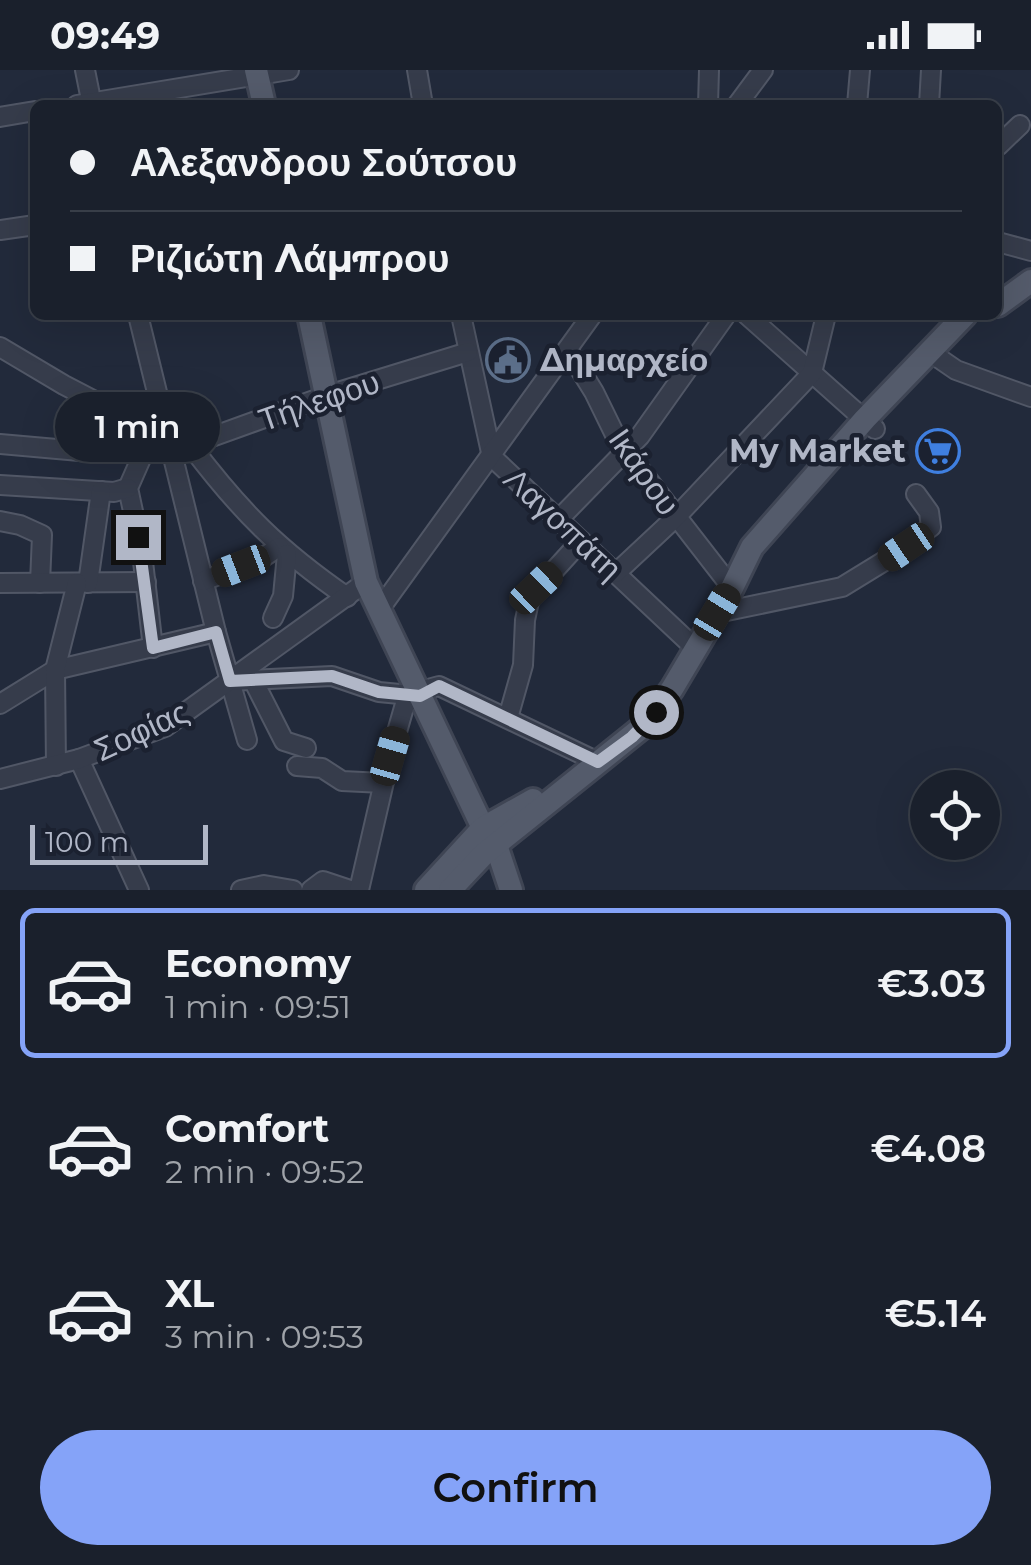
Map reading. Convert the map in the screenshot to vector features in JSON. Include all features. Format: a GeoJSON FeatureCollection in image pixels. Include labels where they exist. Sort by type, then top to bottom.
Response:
{"type":"FeatureCollection","features":[{"type":"Feature","properties":{"kind":"main road"},"geometry":{"type":"LineString","coordinates":[[257,73],[263,100]]}},
{"type":"Feature","properties":{"kind":"main road"},"geometry":{"type":"LineString","coordinates":[[1002,283],[1031,263]]}},
{"type":"Feature","properties":{"kind":"main road"},"geometry":{"type":"LineString","coordinates":[[1002,302],[1031,281]]}},
{"type":"Feature","properties":{"kind":"main road"},"geometry":{"type":"LineString","coordinates":[[311,320],[328,395],[357,589],[379,610],[511,890]]}},
{"type":"Feature","properties":{"kind":"main road"},"geometry":{"type":"LineString","coordinates":[[426,890],[645,725],[732,588],[775,544],[870,424],[961,320]]}},
{"type":"Feature","properties":{"kind":"main road"},"geometry":{"type":"LineString","coordinates":[[870,424],[980,320]]}},
{"type":"Feature","properties":{"kind":"main road"},"geometry":{"type":"LineString","coordinates":[[450,890],[488,842]]}},
{"type":"Feature","properties":{"kind":"main road"},"geometry":{"type":"LineString","coordinates":[[488,842],[496,890]]}},
{"type":"Feature","properties":{"kind":"street"},"geometry":{"type":"LineString","coordinates":[[85,70],[87,100]]}},
{"type":"Feature","properties":{"kind":"street"},"geometry":{"type":"LineString","coordinates":[[109,100],[289,70]]}},
{"type":"Feature","properties":{"kind":"street"},"geometry":{"type":"LineString","coordinates":[[417,70],[422,100]]}},
{"type":"Feature","properties":{"kind":"street"},"geometry":{"type":"LineString","coordinates":[[708,70],[708,100]]}},
{"type":"Feature","properties":{"kind":"street"},"geometry":{"type":"LineString","coordinates":[[741,100],[763,70]]}},
{"type":"Feature","properties":{"kind":"street"},"geometry":{"type":"LineString","coordinates":[[857,100],[860,70]]}},
{"type":"Feature","properties":{"kind":"street"},"geometry":{"type":"LineString","coordinates":[[928,100],[931,70]]}},
{"type":"Feature","properties":{"kind":"street"},"geometry":{"type":"LineString","coordinates":[[0,117],[30,113]]}},
{"type":"Feature","properties":{"kind":"street"},"geometry":{"type":"LineString","coordinates":[[1002,123],[1027,124]]}},
{"type":"Feature","properties":{"kind":"street"},"geometry":{"type":"LineString","coordinates":[[1002,143],[1027,124]]}},
{"type":"Feature","properties":{"kind":"street"},"geometry":{"type":"LineString","coordinates":[[0,230],[30,226]]}},
{"type":"Feature","properties":{"kind":"street"},"geometry":{"type":"LineString","coordinates":[[1002,243],[1031,250]]}},
{"type":"Feature","properties":{"kind":"street"},"geometry":{"type":"LineString","coordinates":[[139,320],[216,632],[247,740]]}},
{"type":"Feature","properties":{"kind":"street","name":"Λαγοπάτη"},"geometry":{"type":"LineString","coordinates":[[462,320],[492,457],[696,649]]}},
{"type":"Feature","properties":{"kind":"street"},"geometry":{"type":"LineString","coordinates":[[379,610],[589,320]]}},
{"type":"Feature","properties":{"kind":"street"},"geometry":{"type":"LineString","coordinates":[[558,520],[646,429],[722,320]]}},
{"type":"Feature","properties":{"kind":"street"},"geometry":{"type":"LineString","coordinates":[[753,320],[870,424]]}},
{"type":"Feature","properties":{"kind":"street"},"geometry":{"type":"LineString","coordinates":[[616,573],[676,517],[812,374],[825,320]]}},
{"type":"Feature","properties":{"kind":"street"},"geometry":{"type":"LineString","coordinates":[[0,347],[168,445]]}},
{"type":"Feature","properties":{"kind":"street","name":"Ικάρου"},"geometry":{"type":"LineString","coordinates":[[568,350],[626,451],[732,588]]}},
{"type":"Feature","properties":{"kind":"street","name":"Τήλεφου"},"geometry":{"type":"LineString","coordinates":[[0,444],[143,454],[168,445],[191,446],[328,395],[468,352]]}},
{"type":"Feature","properties":{"kind":"street"},"geometry":{"type":"LineString","coordinates":[[940,358],[956,370],[1031,397]]}},
{"type":"Feature","properties":{"kind":"street"},"geometry":{"type":"LineString","coordinates":[[191,446],[257,526],[283,550],[357,589]]}},
{"type":"Feature","properties":{"kind":"street"},"geometry":{"type":"LineString","coordinates":[[143,454],[128,488],[146,582],[153,648]]}},
{"type":"Feature","properties":{"kind":"street"},"geometry":{"type":"LineString","coordinates":[[0,486],[114,492],[128,488]]}},
{"type":"Feature","properties":{"kind":"street"},"geometry":{"type":"LineString","coordinates":[[56,766],[55,670],[83,583],[101,491]]}},
{"type":"Feature","properties":{"kind":"street"},"geometry":{"type":"LineString","coordinates":[[717,612],[836,589],[855,581],[931,527],[932,519],[916,494]]}},
{"type":"Feature","properties":{"kind":"street"},"geometry":{"type":"LineString","coordinates":[[0,522],[42,536],[40,582]]}},
{"type":"Feature","properties":{"kind":"street"},"geometry":{"type":"LineString","coordinates":[[508,718],[523,665],[530,597],[581,540]]}},
{"type":"Feature","properties":{"kind":"street"},"geometry":{"type":"LineString","coordinates":[[203,581],[283,550]]}},
{"type":"Feature","properties":{"kind":"street"},"geometry":{"type":"LineString","coordinates":[[274,618],[283,596],[283,550]]}},
{"type":"Feature","properties":{"kind":"street"},"geometry":{"type":"LineString","coordinates":[[0,583],[146,582]]}},
{"type":"Feature","properties":{"kind":"street","name":"Σοφίας"},"geometry":{"type":"LineString","coordinates":[[0,778],[79,759],[165,727],[357,589]]}},
{"type":"Feature","properties":{"kind":"street"},"geometry":{"type":"LineString","coordinates":[[0,704],[55,670],[216,632]]}},
{"type":"Feature","properties":{"kind":"street"},"geometry":{"type":"LineString","coordinates":[[230,681],[332,676],[379,692],[420,696]]}},
{"type":"Feature","properties":{"kind":"street"},"geometry":{"type":"LineString","coordinates":[[253,680],[284,741],[306,748]]}},
{"type":"Feature","properties":{"kind":"street"},"geometry":{"type":"LineString","coordinates":[[358,890],[405,704],[420,696],[439,686],[598,762]]}},
{"type":"Feature","properties":{"kind":"street"},"geometry":{"type":"LineString","coordinates":[[79,759],[139,890]]}},
{"type":"Feature","properties":{"kind":"street"},"geometry":{"type":"LineString","coordinates":[[296,766],[322,768],[342,781],[383,783]]}},
{"type":"Feature","properties":{"kind":"street"},"geometry":{"type":"LineString","coordinates":[[311,890],[323,881],[350,890]]}},
{"type":"Feature","properties":{"kind":"street"},"geometry":{"type":"LineString","coordinates":[[242,890],[268,885],[293,890]]}},
{"type":"Feature","properties":{"kind":"place","name":"Δημαρχείο"},"geometry":{"type":"Point","coordinates":[508,360]}},
{"type":"Feature","properties":{"kind":"place","name":"My Market"},"geometry":{"type":"Point","coordinates":[938,451]}},
{"type":"Feature","properties":{"kind":"route"},"geometry":{"type":"LineString","coordinates":[[138,537],[153,648],[216,632],[230,681],[332,676],[379,692],[420,696],[439,686],[598,762],[632,737],[656,712]]}}]}
